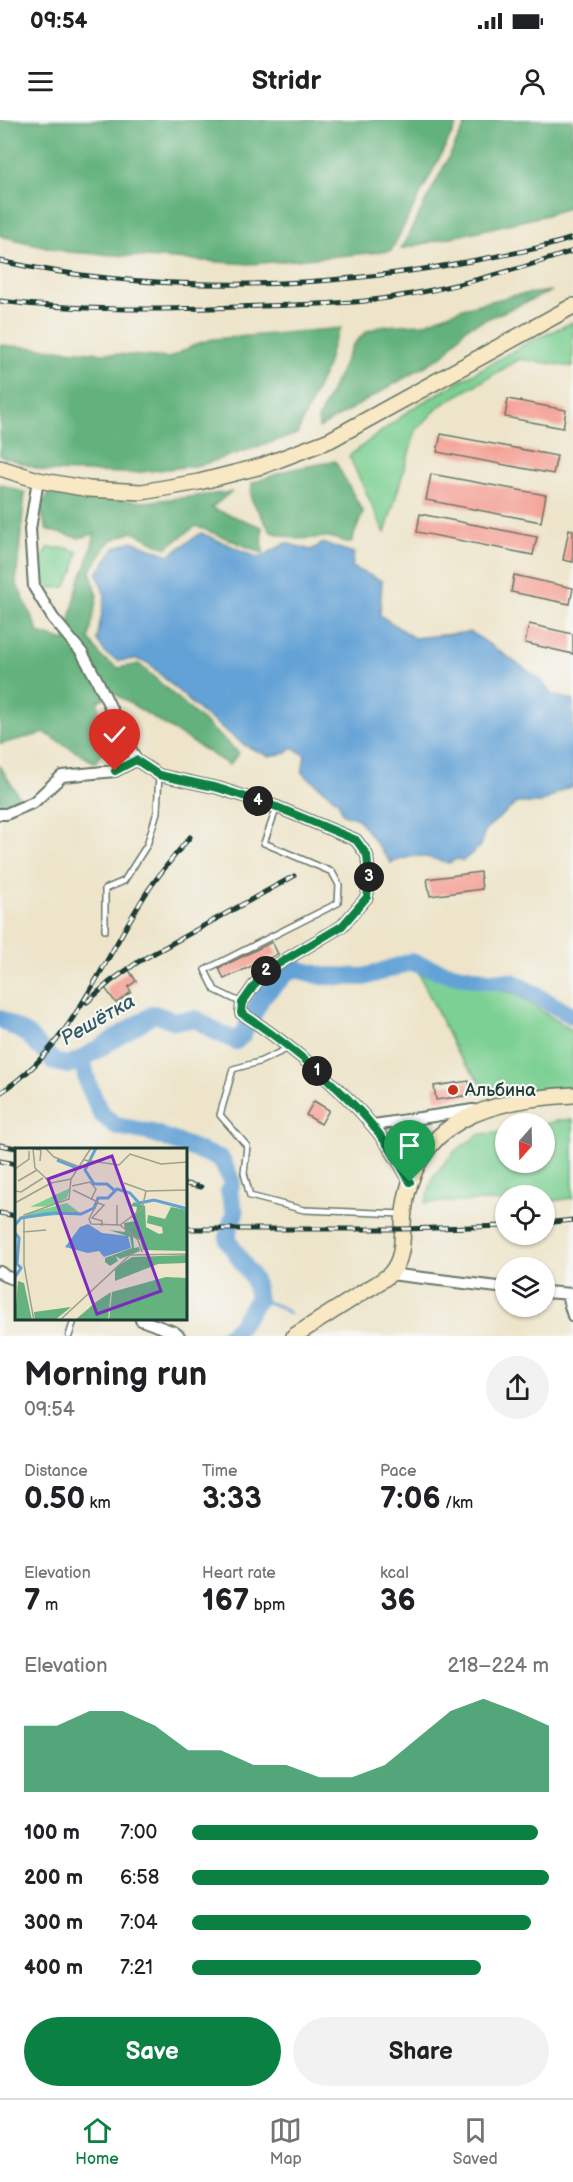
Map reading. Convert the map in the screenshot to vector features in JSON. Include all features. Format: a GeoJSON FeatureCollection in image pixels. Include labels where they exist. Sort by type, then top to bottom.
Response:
{"type":"FeatureCollection","features":[{"type":"Feature","properties":{"kind":"street"},"geometry":{"type":"LineString","coordinates":[[0,468],[38,480],[89,489],[142,492],[199,482],[262,466],[330,440],[573,306]]}},
{"type":"Feature","properties":{"kind":"street"},"geometry":{"type":"LineString","coordinates":[[38,480],[30,529],[34,587],[53,618],[82,653],[136,760],[159,775],[218,788],[277,807],[356,840],[367,855],[369,876],[367,897],[342,926],[263,973],[242,1008],[340,1090],[374,1125],[396,1156],[410,1182]]}},
{"type":"Feature","properties":{"kind":"street"},"geometry":{"type":"LineString","coordinates":[[0,814],[6,814],[34,802],[62,776],[115,771],[136,760]]}},
{"type":"Feature","properties":{"kind":"street"},"geometry":{"type":"LineString","coordinates":[[294,1336],[390,1274],[400,1257],[403,1214],[410,1182],[423,1157],[442,1133],[467,1116],[504,1102],[573,1095]]}},
{"type":"Feature","properties":{"kind":"street"},"geometry":{"type":"LineString","coordinates":[[374,1125],[486,1108]]}},
{"type":"Feature","properties":{"kind":"street"},"geometry":{"type":"LineString","coordinates":[[0,1272],[15,1280]]}},
{"type":"Feature","properties":{"kind":"street"},"geometry":{"type":"LineString","coordinates":[[390,1274],[495,1287]]}},
{"type":"Feature","properties":{"kind":"street"},"geometry":{"type":"LineString","coordinates":[[555,1293],[570,1295],[573,1316]]}},
{"type":"Feature","properties":{"kind":"street"},"geometry":{"type":"LineString","coordinates":[[144,1321],[179,1336]]}},
{"type":"Feature","properties":{"kind":"lane"},"geometry":{"type":"LineString","coordinates":[[105,930],[105,890],[124,881],[147,845],[157,812],[159,775]]}},
{"type":"Feature","properties":{"kind":"lane"},"geometry":{"type":"LineString","coordinates":[[242,1008],[215,990],[205,970],[338,903],[339,885],[332,872],[264,843],[277,807]]}},
{"type":"Feature","properties":{"kind":"lane"},"geometry":{"type":"LineString","coordinates":[[289,1048],[259,1062],[233,1069],[220,1115],[247,1146],[244,1173],[250,1196],[304,1210],[403,1214]]}},
{"type":"Feature","properties":{"kind":"lane"},"geometry":{"type":"LineString","coordinates":[[69,1336],[74,1321]]}},
{"type":"Feature","properties":{"kind":"green space"},"geometry":{"type":"Polygon","coordinates":[[[0,120],[459,120],[391,251],[251,264],[68,252],[0,236],[0,120]]]}},
{"type":"Feature","properties":{"kind":"green space"},"geometry":{"type":"Polygon","coordinates":[[[468,120],[573,120],[573,206],[547,215],[401,249],[468,120]]]}},
{"type":"Feature","properties":{"kind":"green space"},"geometry":{"type":"Polygon","coordinates":[[[552,291],[466,328],[444,355],[319,428],[318,419],[352,346],[366,332],[382,326],[423,324],[463,308],[516,295],[552,291]]]}},
{"type":"Feature","properties":{"kind":"green space"},"geometry":{"type":"Polygon","coordinates":[[[573,322],[573,367],[520,359],[441,405],[416,430],[385,533],[349,456],[413,408],[527,343],[573,322]]]}},
{"type":"Feature","properties":{"kind":"green space"},"geometry":{"type":"Polygon","coordinates":[[[341,328],[297,434],[201,465],[132,473],[45,471],[0,456],[0,345],[169,358],[196,344],[213,339],[341,328]]]}},
{"type":"Feature","properties":{"kind":"green space"},"geometry":{"type":"Polygon","coordinates":[[[335,461],[363,512],[351,543],[329,537],[297,539],[271,532],[251,499],[252,483],[288,470],[335,461]]]}},
{"type":"Feature","properties":{"kind":"green space"},"geometry":{"type":"Polygon","coordinates":[[[0,484],[25,493],[16,582],[39,633],[65,641],[79,581],[87,564],[95,534],[79,538],[47,530],[39,507],[50,493],[144,502],[231,492],[211,508],[262,527],[263,553],[196,526],[166,548],[133,532],[111,540],[90,571],[97,596],[89,639],[102,658],[118,668],[139,664],[239,753],[229,765],[114,693],[98,701],[103,752],[95,763],[45,733],[0,744],[0,484]]]}},
{"type":"Feature","properties":{"kind":"green space"},"geometry":{"type":"Polygon","coordinates":[[[48,548],[66,548],[78,552],[74,571],[65,587],[51,588],[42,582],[40,565],[48,548]]]}},
{"type":"Feature","properties":{"kind":"green space"},"geometry":{"type":"Polygon","coordinates":[[[0,766],[19,797],[0,805],[0,766]]]}},
{"type":"Feature","properties":{"kind":"green space"},"geometry":{"type":"Polygon","coordinates":[[[419,974],[514,993],[573,1031],[573,1087],[490,1094],[457,1053],[419,974]]]}},
{"type":"Feature","properties":{"kind":"green space"},"geometry":{"type":"Polygon","coordinates":[[[573,1120],[573,1198],[555,1201],[555,1185],[495,1185],[495,1202],[425,1203],[433,1177],[455,1151],[480,1134],[495,1133],[495,1173],[555,1173],[555,1121],[573,1120]]]}},
{"type":"Feature","properties":{"kind":"water"},"geometry":{"type":"Polygon","coordinates":[[[201,533],[259,558],[286,543],[311,550],[323,543],[354,553],[352,567],[382,581],[380,615],[414,638],[471,632],[540,679],[552,695],[573,700],[573,787],[566,788],[541,803],[517,803],[487,828],[481,845],[463,861],[457,859],[449,863],[414,856],[391,863],[358,819],[343,814],[338,801],[302,773],[305,755],[292,747],[287,753],[268,756],[246,746],[201,712],[148,663],[135,659],[119,661],[106,654],[97,640],[105,596],[97,573],[115,548],[132,541],[169,555],[201,533]]]}},
{"type":"Feature","properties":{"kind":"building"},"geometry":{"type":"Polygon","coordinates":[[[508,399],[566,410],[563,428],[505,417],[508,399]]]}},
{"type":"Feature","properties":{"kind":"building"},"geometry":{"type":"Polygon","coordinates":[[[441,434],[557,456],[553,474],[437,452],[441,434]]]}},
{"type":"Feature","properties":{"kind":"building"},"geometry":{"type":"Polygon","coordinates":[[[431,474],[546,495],[541,522],[426,500],[431,474]]]}},
{"type":"Feature","properties":{"kind":"building"},"geometry":{"type":"Polygon","coordinates":[[[420,514],[537,537],[533,555],[417,532],[420,514]]]}},
{"type":"Feature","properties":{"kind":"building"},"geometry":{"type":"Polygon","coordinates":[[[569,529],[573,530],[573,562],[563,560],[569,529]]]}},
{"type":"Feature","properties":{"kind":"building"},"geometry":{"type":"Polygon","coordinates":[[[514,575],[573,588],[570,604],[511,592],[514,575]]]}},
{"type":"Feature","properties":{"kind":"building"},"geometry":{"type":"Polygon","coordinates":[[[529,624],[573,634],[573,654],[525,643],[529,624]]]}},
{"type":"Feature","properties":{"kind":"building"},"geometry":{"type":"Polygon","coordinates":[[[480,872],[482,889],[430,896],[427,879],[480,872]]]}},
{"type":"Feature","properties":{"kind":"building"},"geometry":{"type":"Polygon","coordinates":[[[272,942],[278,954],[224,979],[219,968],[272,942]]]}},
{"type":"Feature","properties":{"kind":"building"},"geometry":{"type":"Polygon","coordinates":[[[129,970],[136,981],[128,987],[131,992],[116,1003],[105,988],[129,970]]]}},
{"type":"Feature","properties":{"kind":"building"},"geometry":{"type":"Polygon","coordinates":[[[469,1081],[471,1095],[436,1100],[434,1086],[469,1081]]]}},
{"type":"Feature","properties":{"kind":"building"},"geometry":{"type":"Polygon","coordinates":[[[314,1101],[329,1110],[321,1124],[306,1115],[314,1101]]]}},
{"type":"Feature","properties":{"kind":"waterway","name":"Решётка"},"geometry":{"type":"LineString","coordinates":[[0,1019],[28,1035],[54,1062],[68,1065],[82,1059],[154,1014],[175,1021],[196,1019],[236,1041],[243,1034],[262,997],[292,968],[323,976],[364,977],[411,962],[447,973],[488,981],[512,982],[573,1016]]}},
{"type":"Feature","properties":{"kind":"waterway"},"geometry":{"type":"LineString","coordinates":[[82,1059],[88,1084],[101,1114],[117,1126],[153,1133],[221,1159],[232,1182],[229,1192],[235,1213],[228,1232],[228,1241],[254,1280],[258,1299],[239,1327],[228,1336]]}},
{"type":"Feature","properties":{"kind":"waterway"},"geometry":{"type":"LineString","coordinates":[[258,1299],[281,1307],[289,1314]]}},
{"type":"Feature","properties":{"kind":"railway"},"geometry":{"type":"LineString","coordinates":[[0,261],[58,272],[117,279],[176,283],[294,282],[413,271],[509,254],[573,238]]}},
{"type":"Feature","properties":{"kind":"railway"},"geometry":{"type":"LineString","coordinates":[[0,301],[59,307],[148,309],[365,301],[470,282],[573,251]]}},
{"type":"Feature","properties":{"kind":"railway"},"geometry":{"type":"LineString","coordinates":[[0,1093],[25,1074],[47,1052],[66,1027],[84,1001],[147,892],[190,837]]}},
{"type":"Feature","properties":{"kind":"railway"},"geometry":{"type":"LineString","coordinates":[[87,1002],[138,962],[294,876]]}},
{"type":"Feature","properties":{"kind":"railway"},"geometry":{"type":"LineString","coordinates":[[0,1145],[16,1148]]}},
{"type":"Feature","properties":{"kind":"railway"},"geometry":{"type":"LineString","coordinates":[[0,1161],[15,1164]]}},
{"type":"Feature","properties":{"kind":"railway"},"geometry":{"type":"LineString","coordinates":[[188,1184],[201,1187]]}},
{"type":"Feature","properties":{"kind":"railway"},"geometry":{"type":"LineString","coordinates":[[0,1213],[15,1216]]}},
{"type":"Feature","properties":{"kind":"railway"},"geometry":{"type":"LineString","coordinates":[[555,1222],[573,1220]]}},
{"type":"Feature","properties":{"kind":"railway"},"geometry":{"type":"LineString","coordinates":[[188,1229],[402,1229],[495,1226]]}},
{"type":"Feature","properties":{"kind":"place","name":"Альбина"},"geometry":{"type":"Point","coordinates":[453,1090]}},
{"type":"Feature","properties":{"kind":"route"},"geometry":{"type":"LineString","coordinates":[[115,771],[136,760],[159,775],[218,788],[277,807],[356,840],[367,855],[369,876],[367,897],[342,926],[263,973],[242,1003],[240,1010],[241,1013],[263,1026],[355,1104],[374,1125],[396,1156],[410,1182]]}}]}
